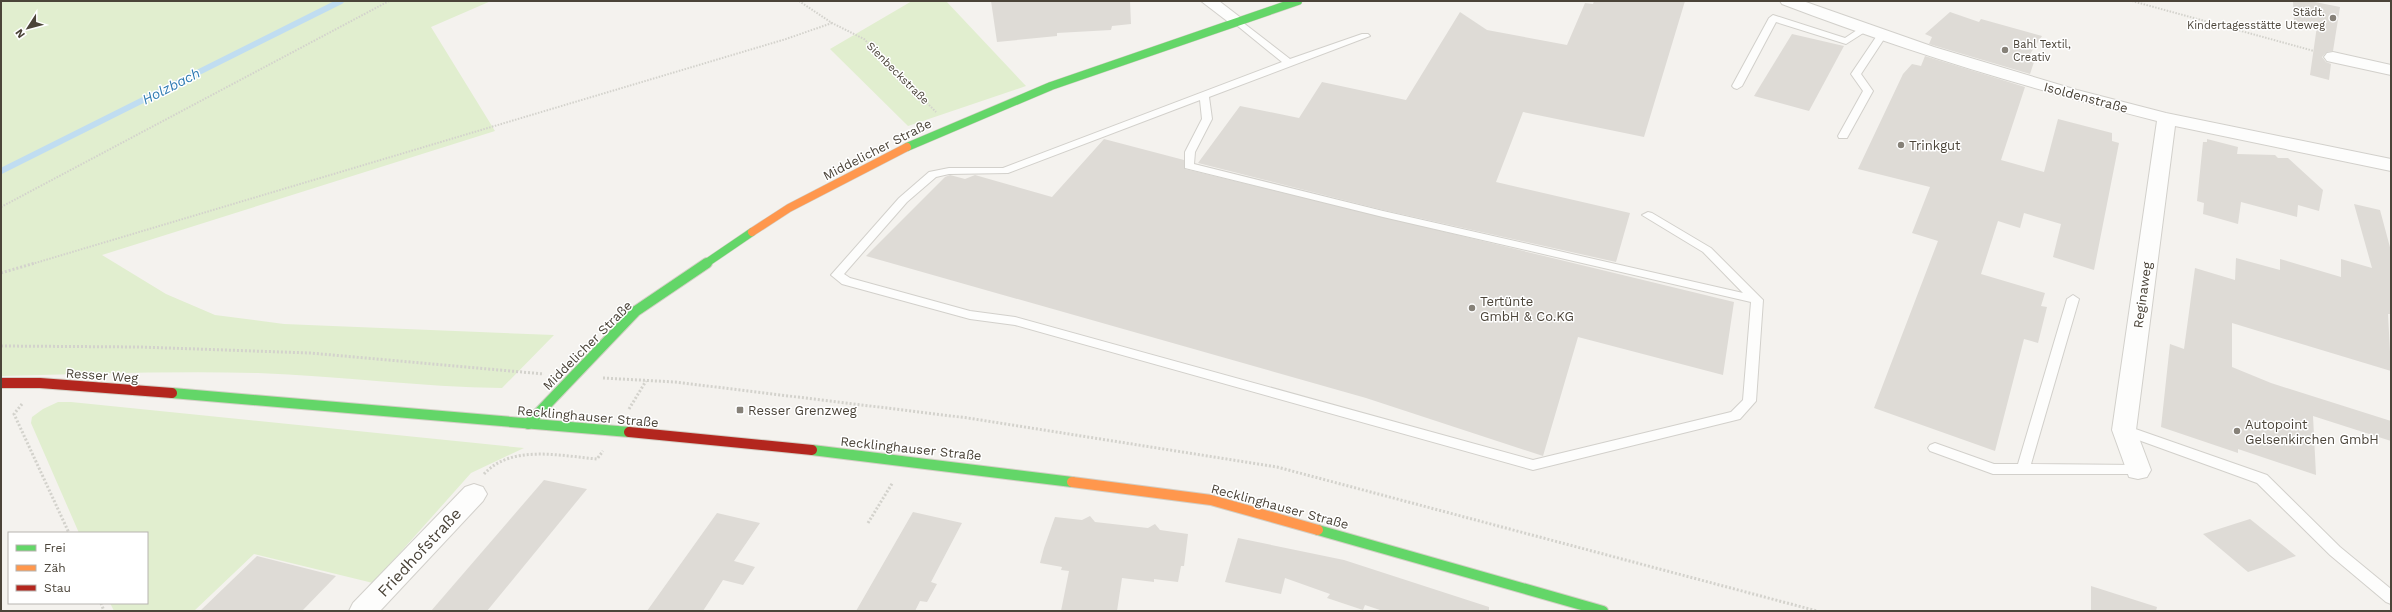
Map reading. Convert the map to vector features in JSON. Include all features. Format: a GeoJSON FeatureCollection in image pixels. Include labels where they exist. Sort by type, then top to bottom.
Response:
{"type":"FeatureCollection","features":[{"type":"Feature","properties":{"kind":"main road","name":"Middelicher Straße"},"geometry":{"type":"LineString","coordinates":[[528,424],[636,312],[689,273],[789,208],[871,164],[951,126],[1105,66],[1298,1]]}},
{"type":"Feature","properties":{"kind":"main road","name":"Resser Weg"},"geometry":{"type":"LineString","coordinates":[[1,383],[40,383],[201,395]]}},
{"type":"Feature","properties":{"kind":"main road","name":"Recklinghauser Straße"},"geometry":{"type":"LineString","coordinates":[[201,395],[702,438],[906,461],[1218,500],[1602,611]]}},
{"type":"Feature","properties":{"kind":"street"},"geometry":{"type":"LineString","coordinates":[[1208,1],[1237,21]]}},
{"type":"Feature","properties":{"kind":"street","name":"Isoldenstraße"},"geometry":{"type":"LineString","coordinates":[[1788,1],[1881,36],[2038,84],[2166,118],[2391,165]]}},
{"type":"Feature","properties":{"kind":"street"},"geometry":{"type":"LineString","coordinates":[[2333,57],[2391,70]]}},
{"type":"Feature","properties":{"kind":"street","name":"Reginaweg"},"geometry":{"type":"LineString","coordinates":[[2138,470],[2124,430],[2166,118]]}},
{"type":"Feature","properties":{"kind":"street","name":"Friedhofstraße"},"geometry":{"type":"LineString","coordinates":[[363,611],[474,494]]}},
{"type":"Feature","properties":{"kind":"lane"},"geometry":{"type":"LineString","coordinates":[[1737,86],[1773,18],[1846,41],[1863,30]]}},
{"type":"Feature","properties":{"kind":"lane"},"geometry":{"type":"LineString","coordinates":[[1237,21],[1289,63]]}},
{"type":"Feature","properties":{"kind":"lane"},"geometry":{"type":"LineString","coordinates":[[1365,36],[1289,63],[1004,171],[949,171],[932,174],[903,200],[837,275],[846,281],[970,315],[1023,323],[1533,465],[1735,416],[1749,401],[1757,300],[1707,250],[1648,214]]}},
{"type":"Feature","properties":{"kind":"lane"},"geometry":{"type":"LineString","coordinates":[[1843,136],[1868,91],[1856,74],[1881,36]]}},
{"type":"Feature","properties":{"kind":"lane"},"geometry":{"type":"LineString","coordinates":[[1204,95],[1207,119],[1190,152],[1189,166],[1383,214],[1757,300]]}},
{"type":"Feature","properties":{"kind":"lane"},"geometry":{"type":"LineString","coordinates":[[2023,470],[2072,299]]}},
{"type":"Feature","properties":{"kind":"lane"},"geometry":{"type":"LineString","coordinates":[[2124,430],[2262,479],[2335,551],[2391,598]]}},
{"type":"Feature","properties":{"kind":"lane"},"geometry":{"type":"LineString","coordinates":[[1935,448],[1993,469],[2138,470]]}},
{"type":"Feature","properties":{"kind":"path"},"geometry":{"type":"LineString","coordinates":[[1,207],[389,1]]}},
{"type":"Feature","properties":{"kind":"path","name":"Sienbeckstraße"},"geometry":{"type":"LineString","coordinates":[[799,1],[832,23],[864,39],[951,126]]}},
{"type":"Feature","properties":{"kind":"path"},"geometry":{"type":"LineString","coordinates":[[2132,1],[2333,57]]}},
{"type":"Feature","properties":{"kind":"path"},"geometry":{"type":"LineString","coordinates":[[1,273],[786,39],[832,23]]}},
{"type":"Feature","properties":{"kind":"path"},"geometry":{"type":"LineString","coordinates":[[1,346],[140,347],[310,353],[413,361],[572,377],[674,382],[968,418],[1277,468],[1817,611]]}},
{"type":"Feature","properties":{"kind":"path"},"geometry":{"type":"LineString","coordinates":[[40,383],[14,414],[69,532]]}},
{"type":"Feature","properties":{"kind":"path"},"geometry":{"type":"LineString","coordinates":[[868,523],[906,461]]}},
{"type":"Feature","properties":{"kind":"green space"},"geometry":{"type":"Polygon","coordinates":[[[1,1],[491,1],[431,27],[495,131],[102,255],[166,294],[215,315],[284,324],[554,335],[502,388],[441,386],[319,376],[226,372],[1,376],[1,1]]]}},
{"type":"Feature","properties":{"kind":"green space"},"geometry":{"type":"Polygon","coordinates":[[[912,1],[946,1],[1026,86],[908,126],[830,49],[912,1]]]}},
{"type":"Feature","properties":{"kind":"green space"},"geometry":{"type":"Polygon","coordinates":[[[58,402],[71,402],[524,448],[471,473],[373,583],[254,554],[194,611],[114,611],[110,604],[148,604],[148,532],[79,532],[31,423],[32,417],[43,409],[58,402]]]}},
{"type":"Feature","properties":{"kind":"building"},"geometry":{"type":"Polygon","coordinates":[[[991,1],[1130,1],[1131,24],[1112,26],[1111,30],[1057,33],[1057,36],[997,42],[991,1]]]}},
{"type":"Feature","properties":{"kind":"building"},"geometry":{"type":"Polygon","coordinates":[[[1594,1],[1685,1],[1644,137],[1523,112],[1496,182],[1630,213],[1616,262],[1383,210],[1198,163],[1240,106],[1299,118],[1322,82],[1406,100],[1460,12],[1487,30],[1567,45],[1585,3],[1593,4],[1594,1]]]}},
{"type":"Feature","properties":{"kind":"building"},"geometry":{"type":"Polygon","coordinates":[[[2293,1],[2310,1],[2340,7],[2333,51],[2327,52],[2322,57],[2326,62],[2331,64],[2329,80],[2310,75],[2317,26],[2294,21],[2293,1]]]}},
{"type":"Feature","properties":{"kind":"building"},"geometry":{"type":"Polygon","coordinates":[[[1950,12],[1979,22],[1981,19],[2042,36],[2028,57],[2035,59],[2030,74],[1929,44],[1932,37],[1925,34],[1950,12]]]}},
{"type":"Feature","properties":{"kind":"building"},"geometry":{"type":"Polygon","coordinates":[[[1792,34],[1844,46],[1809,111],[1754,96],[1792,34]]]}},
{"type":"Feature","properties":{"kind":"building"},"geometry":{"type":"Polygon","coordinates":[[[1925,56],[2025,87],[2001,160],[2044,172],[2058,119],[2112,133],[2112,141],[2119,143],[2094,270],[2053,257],[2061,224],[2024,213],[2020,228],[1998,221],[1981,274],[2045,293],[2041,306],[2047,307],[2038,343],[2024,339],[1995,451],[1874,408],[1938,241],[1912,233],[1930,187],[1858,169],[1903,74],[1912,64],[1921,66],[1925,56]]]}},
{"type":"Feature","properties":{"kind":"building"},"geometry":{"type":"Polygon","coordinates":[[[1104,139],[1184,160],[1185,169],[1734,302],[1723,375],[1578,337],[1543,456],[1366,398],[866,256],[945,177],[950,175],[965,179],[975,175],[1052,197],[1104,139]]]}},
{"type":"Feature","properties":{"kind":"building"},"geometry":{"type":"Polygon","coordinates":[[[2207,139],[2238,147],[2237,154],[2275,155],[2278,158],[2288,158],[2323,190],[2319,211],[2298,205],[2297,217],[2241,202],[2238,224],[2203,214],[2204,203],[2197,201],[2203,142],[2207,142],[2207,139]]]}},
{"type":"Feature","properties":{"kind":"building"},"geometry":{"type":"Polygon","coordinates":[[[2354,204],[2380,210],[2391,251],[2391,314],[2388,314],[2391,371],[2232,323],[2232,367],[2271,383],[2391,421],[2391,441],[2313,416],[2316,475],[2238,449],[2238,453],[2161,427],[2170,344],[2184,349],[2195,268],[2235,280],[2236,258],[2280,270],[2280,259],[2341,277],[2341,259],[2372,268],[2354,204]]]}},
{"type":"Feature","properties":{"kind":"building"},"geometry":{"type":"Polygon","coordinates":[[[544,480],[587,489],[487,611],[431,611],[544,480]]]}},
{"type":"Feature","properties":{"kind":"building"},"geometry":{"type":"Polygon","coordinates":[[[913,512],[962,523],[931,582],[937,584],[927,602],[920,601],[915,611],[856,611],[913,512]]]}},
{"type":"Feature","properties":{"kind":"building"},"geometry":{"type":"Polygon","coordinates":[[[717,513],[760,523],[734,561],[755,567],[743,585],[723,580],[703,611],[647,611],[717,513]]]}},
{"type":"Feature","properties":{"kind":"building"},"geometry":{"type":"Polygon","coordinates":[[[1090,516],[1095,522],[1148,528],[1155,524],[1160,530],[1188,534],[1184,566],[1181,566],[1178,582],[1154,579],[1154,582],[1122,578],[1117,611],[1061,611],[1069,571],[1061,570],[1062,567],[1040,563],[1044,548],[1055,517],[1082,520],[1090,516]]]}},
{"type":"Feature","properties":{"kind":"building"},"geometry":{"type":"Polygon","coordinates":[[[2250,519],[2296,556],[2248,572],[2203,534],[2250,519]]]}},
{"type":"Feature","properties":{"kind":"building"},"geometry":{"type":"Polygon","coordinates":[[[1238,538],[1344,560],[1489,607],[1489,611],[1383,611],[1365,605],[1363,610],[1327,598],[1330,594],[1285,578],[1281,594],[1225,582],[1238,538]]]}},
{"type":"Feature","properties":{"kind":"building"},"geometry":{"type":"Polygon","coordinates":[[[257,556],[336,576],[302,611],[200,611],[257,556]]]}},
{"type":"Feature","properties":{"kind":"building"},"geometry":{"type":"Polygon","coordinates":[[[2091,586],[2157,607],[2156,611],[2091,611],[2091,586]]]}},
{"type":"Feature","properties":{"kind":"waterway","name":"Holzbach"},"geometry":{"type":"LineString","coordinates":[[1,171],[341,1]]}},
{"type":"Feature","properties":{"kind":"traffic: fast"},"geometry":{"type":"LineString","coordinates":[[907,147],[955,125],[1051,86],[1298,1]]}},
{"type":"Feature","properties":{"kind":"traffic: fast"},"geometry":{"type":"LineString","coordinates":[[528,424],[636,311],[752,232]]}},
{"type":"Feature","properties":{"kind":"traffic: fast"},"geometry":{"type":"LineString","coordinates":[[172,393],[629,432]]}},
{"type":"Feature","properties":{"kind":"traffic: fast"},"geometry":{"type":"LineString","coordinates":[[812,450],[1072,482]]}},
{"type":"Feature","properties":{"kind":"traffic: fast"},"geometry":{"type":"LineString","coordinates":[[1318,530],[1603,611]]}},
{"type":"Feature","properties":{"kind":"traffic: slow"},"geometry":{"type":"LineString","coordinates":[[752,232],[789,208],[907,147]]}},
{"type":"Feature","properties":{"kind":"traffic: slow"},"geometry":{"type":"LineString","coordinates":[[1072,482],[1211,500],[1318,530]]}},
{"type":"Feature","properties":{"kind":"traffic: jam"},"geometry":{"type":"LineString","coordinates":[[1,383],[40,383],[172,393]]}},
{"type":"Feature","properties":{"kind":"traffic: jam"},"geometry":{"type":"LineString","coordinates":[[629,432],[812,450]]}},
{"type":"Feature","properties":{"kind":"place","name":"Städt. Kindertagesstätte Uteweg"},"geometry":{"type":"Point","coordinates":[2333,18]}},
{"type":"Feature","properties":{"kind":"place","name":"Bahl Textil, Creativ"},"geometry":{"type":"Point","coordinates":[2005,50]}},
{"type":"Feature","properties":{"kind":"place","name":"Trinkgut"},"geometry":{"type":"Point","coordinates":[1901,145]}},
{"type":"Feature","properties":{"kind":"place","name":"Tertünte GmbH & Co.KG"},"geometry":{"type":"Point","coordinates":[1472,308]}},
{"type":"Feature","properties":{"kind":"place","name":"Resser Grenzweg"},"geometry":{"type":"Point","coordinates":[740,410]}},
{"type":"Feature","properties":{"kind":"place","name":"Autopoint Gelsenkirchen GmbH"},"geometry":{"type":"Point","coordinates":[2237,431]}}]}
